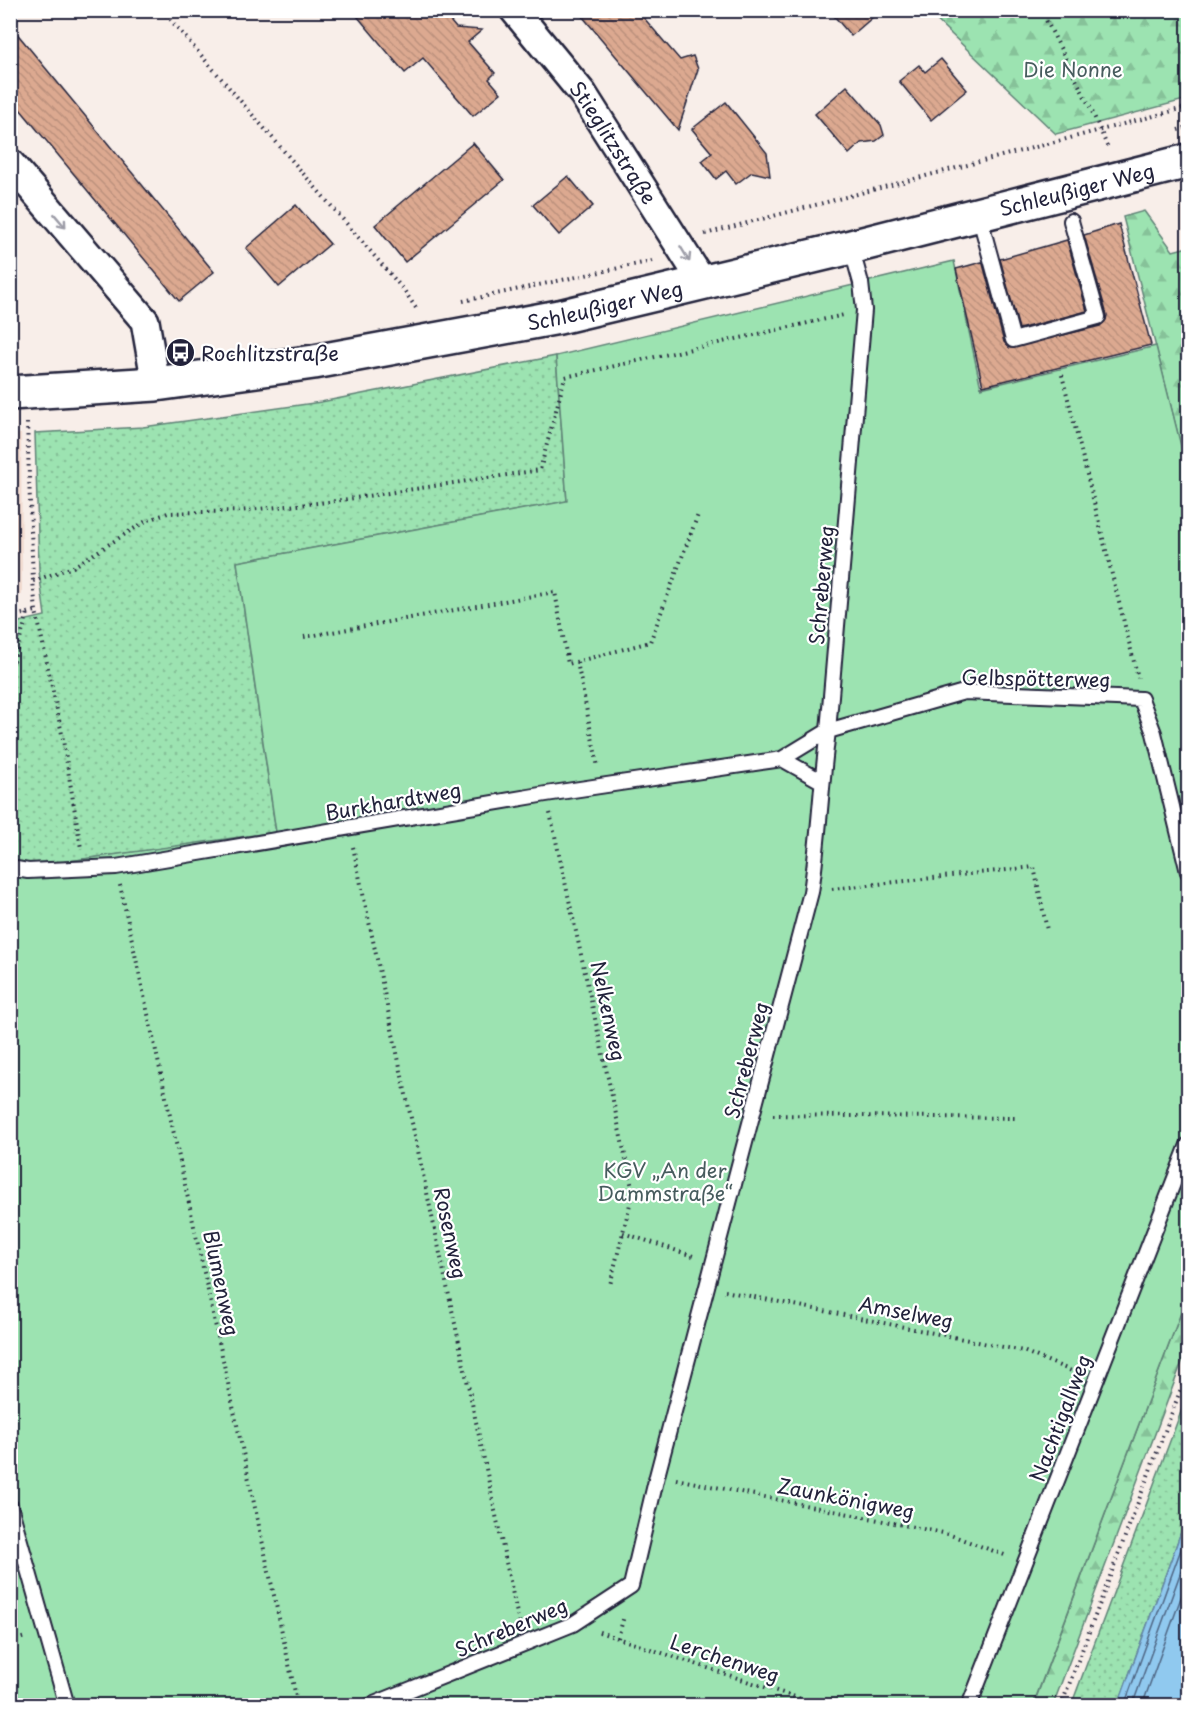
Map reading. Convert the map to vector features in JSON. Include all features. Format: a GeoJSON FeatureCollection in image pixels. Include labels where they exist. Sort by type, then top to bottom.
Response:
{"type":"FeatureCollection","features":[{"type":"Feature","properties":{"kind":"main road","name":"Schleußiger Weg"},"geometry":{"type":"LineString","coordinates":[[10,393],[156,384],[314,362],[560,317],[851,247],[1188,161]]}},
{"type":"Feature","properties":{"kind":"street","name":"Stieglitzstraße"},"geometry":{"type":"LineString","coordinates":[[514,10],[583,94],[669,250],[703,283]]}},
{"type":"Feature","properties":{"kind":"street"},"geometry":{"type":"LineString","coordinates":[[14,175],[145,321],[156,384]]}},
{"type":"Feature","properties":{"kind":"lane"},"geometry":{"type":"LineString","coordinates":[[979,215],[1014,340],[1098,317],[1071,221]]}},
{"type":"Feature","properties":{"kind":"lane","name":"Schreberweg"},"geometry":{"type":"LineString","coordinates":[[369,1706],[573,1624],[631,1586],[657,1476],[811,892],[818,846],[821,781],[828,731],[864,310],[861,283],[851,247]]}},
{"type":"Feature","properties":{"kind":"lane","name":"Gelbspötterweg"},"geometry":{"type":"LineString","coordinates":[[828,731],[964,692],[1140,699]]}},
{"type":"Feature","properties":{"kind":"lane"},"geometry":{"type":"LineString","coordinates":[[1140,699],[1154,733],[1188,872]]}},
{"type":"Feature","properties":{"kind":"lane","name":"Burkhardtweg"},"geometry":{"type":"LineString","coordinates":[[10,868],[28,871],[116,867],[546,794],[782,759],[828,731]]}},
{"type":"Feature","properties":{"kind":"lane"},"geometry":{"type":"LineString","coordinates":[[782,759],[821,781]]}},
{"type":"Feature","properties":{"kind":"lane","name":"Nachtigallweg"},"geometry":{"type":"LineString","coordinates":[[969,1706],[1188,1145]]}},
{"type":"Feature","properties":{"kind":"lane"},"geometry":{"type":"LineString","coordinates":[[10,1506],[67,1706]]}},
{"type":"Feature","properties":{"kind":"path"},"geometry":{"type":"LineString","coordinates":[[162,10],[411,300]]}},
{"type":"Feature","properties":{"kind":"path"},"geometry":{"type":"LineString","coordinates":[[1041,10],[1108,148]]}},
{"type":"Feature","properties":{"kind":"path","name":"Schleußiger Weg"},"geometry":{"type":"LineString","coordinates":[[452,303],[669,250],[1188,107]]}},
{"type":"Feature","properties":{"kind":"path"},"geometry":{"type":"LineString","coordinates":[[406,313],[429,308]]}},
{"type":"Feature","properties":{"kind":"path"},"geometry":{"type":"LineString","coordinates":[[33,581],[73,567],[146,521],[168,513],[238,512],[328,502],[540,470],[565,377],[864,310]]}},
{"type":"Feature","properties":{"kind":"path"},"geometry":{"type":"LineString","coordinates":[[1062,375],[1138,678],[1140,699]]}},
{"type":"Feature","properties":{"kind":"path"},"geometry":{"type":"LineString","coordinates":[[27,422],[36,611],[62,734],[84,870]]}},
{"type":"Feature","properties":{"kind":"path"},"geometry":{"type":"LineString","coordinates":[[304,637],[555,592],[568,664],[650,642],[699,512]]}},
{"type":"Feature","properties":{"kind":"path"},"geometry":{"type":"LineString","coordinates":[[10,616],[36,611]]}},
{"type":"Feature","properties":{"kind":"path"},"geometry":{"type":"LineString","coordinates":[[10,673],[28,613]]}},
{"type":"Feature","properties":{"kind":"path"},"geometry":{"type":"LineString","coordinates":[[577,662],[602,785]]}},
{"type":"Feature","properties":{"kind":"path","name":"Nelkenweg"},"geometry":{"type":"LineString","coordinates":[[546,794],[633,1192],[610,1285]]}},
{"type":"Feature","properties":{"kind":"path","name":"Rosenweg"},"geometry":{"type":"LineString","coordinates":[[349,829],[524,1644]]}},
{"type":"Feature","properties":{"kind":"path","name":"Blumenweg"},"geometry":{"type":"LineString","coordinates":[[116,867],[298,1706]]}},
{"type":"Feature","properties":{"kind":"path"},"geometry":{"type":"LineString","coordinates":[[811,892],[1034,867],[1047,930]]}},
{"type":"Feature","properties":{"kind":"path"},"geometry":{"type":"LineString","coordinates":[[751,1115],[1017,1118]]}},
{"type":"Feature","properties":{"kind":"path"},"geometry":{"type":"LineString","coordinates":[[622,1233],[713,1262]]}},
{"type":"Feature","properties":{"kind":"path","name":"Amselweg"},"geometry":{"type":"LineString","coordinates":[[706,1288],[1023,1351],[1095,1380]]}},
{"type":"Feature","properties":{"kind":"path"},"geometry":{"type":"LineString","coordinates":[[1061,1706],[1188,1370]]}},
{"type":"Feature","properties":{"kind":"path","name":"Zaunkönigweg"},"geometry":{"type":"LineString","coordinates":[[657,1476],[948,1534],[1025,1563]]}},
{"type":"Feature","properties":{"kind":"path","name":"Lerchenweg"},"geometry":{"type":"LineString","coordinates":[[618,1638],[822,1706]]}},
{"type":"Feature","properties":{"kind":"shaded area"},"geometry":{"type":"Polygon","coordinates":[[[10,434],[21,434],[22,595],[11,594],[10,434]]]}},
{"type":"Feature","properties":{"kind":"green space","name":"Die Nonne"},"geometry":{"type":"Polygon","coordinates":[[[927,11],[1188,11],[1188,99],[1056,134],[927,11]]]}},
{"type":"Feature","properties":{"kind":"green space"},"geometry":{"type":"Polygon","coordinates":[[[1144,211],[1173,251],[1188,247],[1188,474],[1123,217],[1144,211]]]}},
{"type":"Feature","properties":{"kind":"green space","name":"KGV „An der Dammstraße“"},"geometry":{"type":"Polygon","coordinates":[[[954,261],[981,388],[1156,346],[1188,474],[1188,1294],[1033,1705],[11,1705],[10,860],[27,863],[62,862],[276,832],[237,562],[567,501],[556,356],[954,261]]]}},
{"type":"Feature","properties":{"kind":"green space"},"geometry":{"type":"Polygon","coordinates":[[[556,356],[567,501],[237,562],[276,833],[62,862],[27,863],[11,860],[10,624],[45,616],[39,571],[35,433],[143,427],[321,402],[556,356]]]}},
{"type":"Feature","properties":{"kind":"green space"},"geometry":{"type":"Polygon","coordinates":[[[1188,1294],[1188,1346],[1053,1705],[1033,1706],[1188,1294]]]}},
{"type":"Feature","properties":{"kind":"green space"},"geometry":{"type":"Polygon","coordinates":[[[1188,1393],[1188,1513],[1118,1705],[1071,1706],[1188,1393]]]}},
{"type":"Feature","properties":{"kind":"water"},"geometry":{"type":"Polygon","coordinates":[[[1188,1513],[1188,1705],[1118,1705],[1188,1513]]]}},
{"type":"Feature","properties":{"kind":"building"},"geometry":{"type":"Polygon","coordinates":[[[352,10],[441,10],[456,28],[482,30],[468,42],[495,73],[489,79],[501,93],[473,116],[423,58],[405,73],[352,10]]]}},
{"type":"Feature","properties":{"kind":"building"},"geometry":{"type":"Polygon","coordinates":[[[577,10],[637,10],[680,60],[693,56],[698,69],[678,130],[577,10]]]}},
{"type":"Feature","properties":{"kind":"building"},"geometry":{"type":"Polygon","coordinates":[[[829,10],[881,10],[851,36],[829,10]]]}},
{"type":"Feature","properties":{"kind":"building"},"geometry":{"type":"Polygon","coordinates":[[[10,25],[214,272],[179,301],[10,97],[10,25]]]}},
{"type":"Feature","properties":{"kind":"building"},"geometry":{"type":"Polygon","coordinates":[[[941,59],[967,90],[931,120],[899,81],[919,65],[925,72],[941,59]]]}},
{"type":"Feature","properties":{"kind":"building"},"geometry":{"type":"Polygon","coordinates":[[[847,86],[881,125],[884,135],[876,141],[861,143],[849,154],[815,114],[847,86]]]}},
{"type":"Feature","properties":{"kind":"building"},"geometry":{"type":"Polygon","coordinates":[[[726,102],[767,153],[770,176],[752,172],[736,184],[726,171],[716,179],[702,161],[712,153],[692,129],[726,102]]]}},
{"type":"Feature","properties":{"kind":"building"},"geometry":{"type":"Polygon","coordinates":[[[473,143],[504,180],[405,262],[375,225],[473,143]]]}},
{"type":"Feature","properties":{"kind":"building"},"geometry":{"type":"Polygon","coordinates":[[[568,176],[593,206],[559,235],[533,205],[568,176]]]}},
{"type":"Feature","properties":{"kind":"building"},"geometry":{"type":"Polygon","coordinates":[[[296,205],[330,244],[279,287],[246,248],[296,205]]]}},
{"type":"Feature","properties":{"kind":"building"},"geometry":{"type":"Polygon","coordinates":[[[1119,224],[1151,345],[983,386],[956,269],[982,262],[1004,342],[1010,348],[1100,326],[1106,320],[1107,315],[1084,235],[1119,224]]]}},
{"type":"Feature","properties":{"kind":"building"},"geometry":{"type":"Polygon","coordinates":[[[1067,240],[1087,311],[1019,329],[1000,259],[1067,240]]]}},
{"type":"Feature","properties":{"kind":"place","name":"Rochlitzstraße"},"geometry":{"type":"Point","coordinates":[180,353]}}]}
